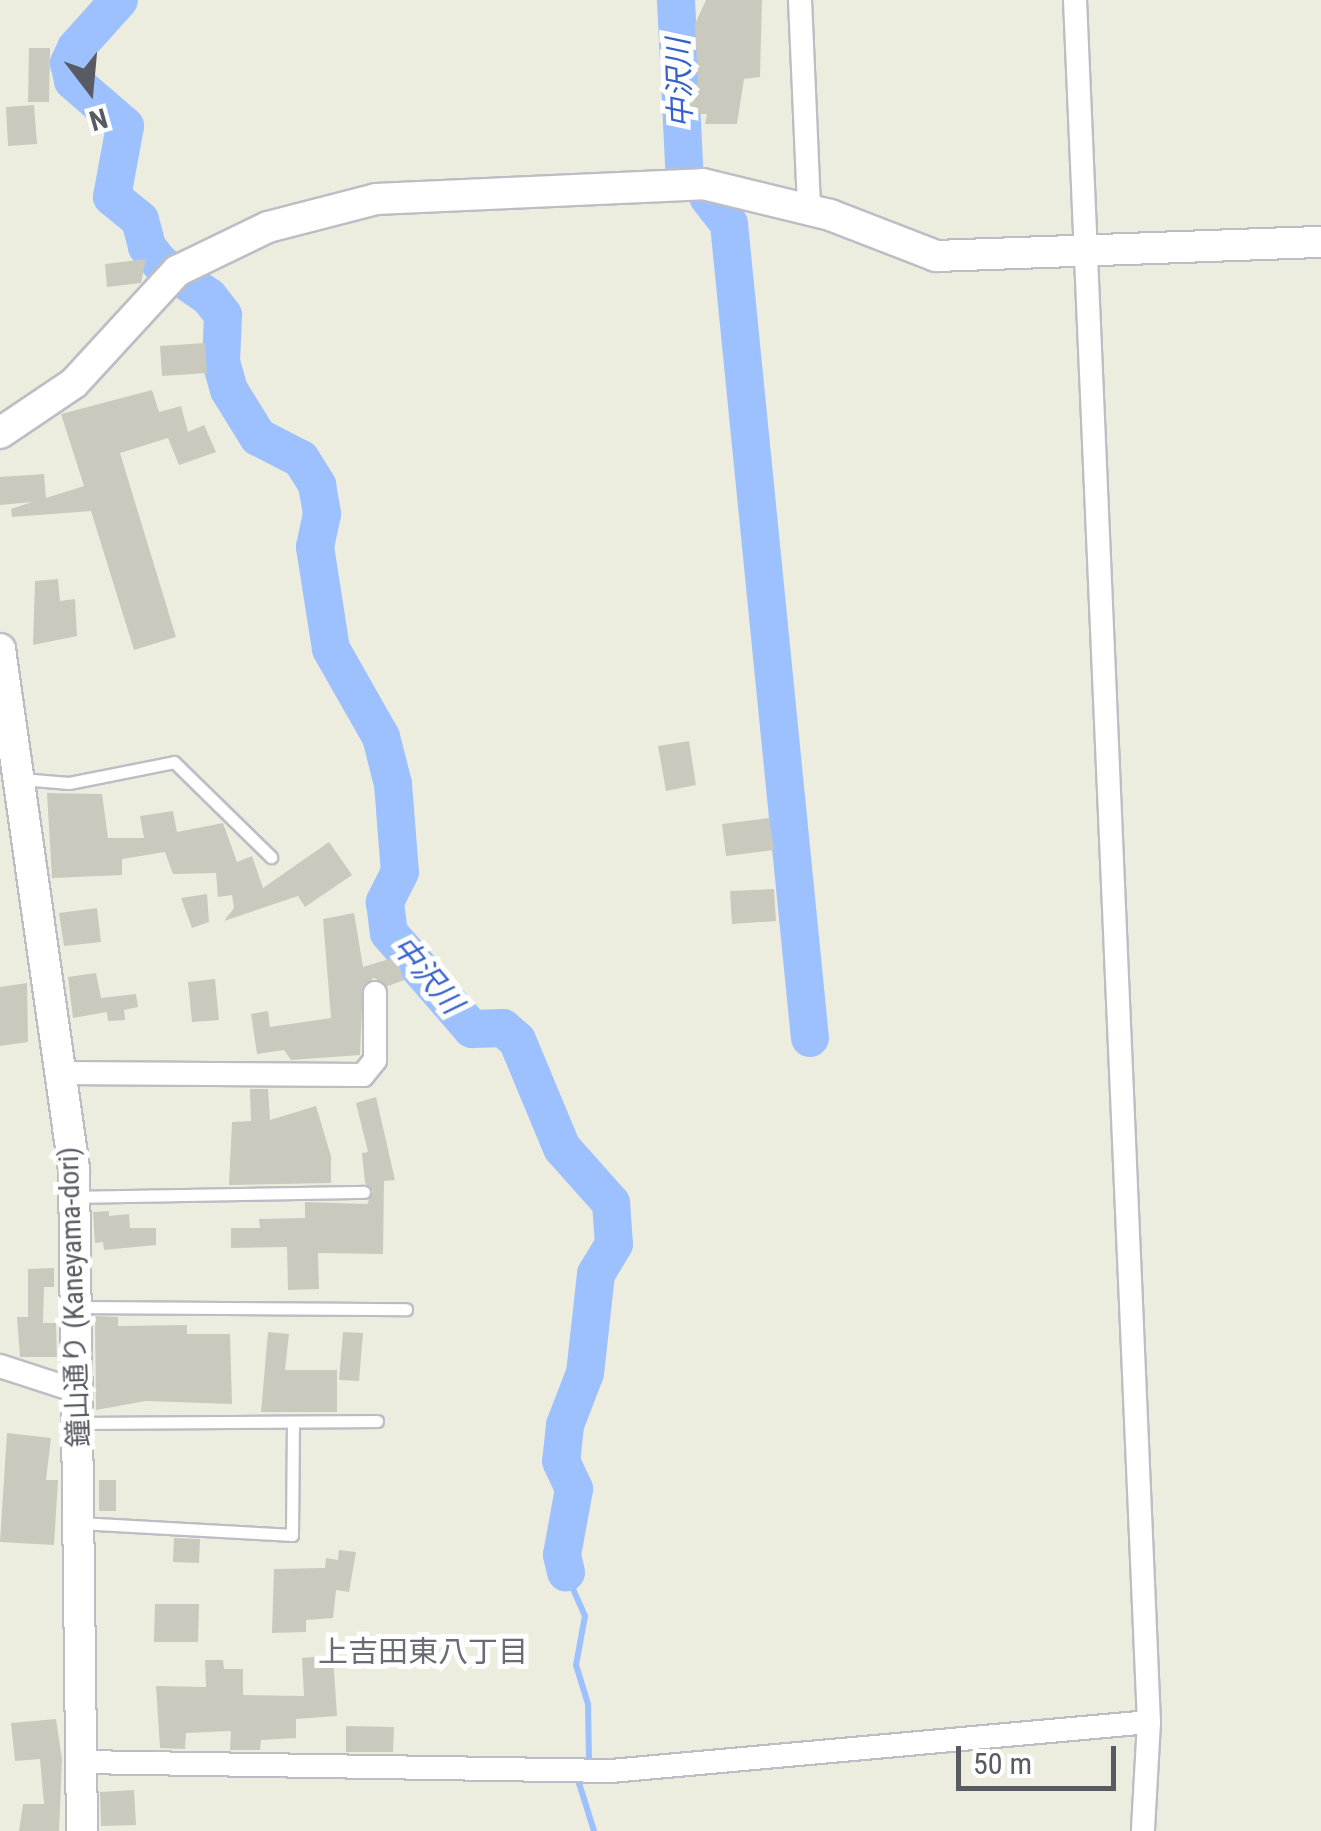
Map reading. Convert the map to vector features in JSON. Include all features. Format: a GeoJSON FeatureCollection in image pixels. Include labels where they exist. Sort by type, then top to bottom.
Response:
{"type":"FeatureCollection","features":[{"type":"Feature","properties":{"kind":"street"},"geometry":{"type":"LineString","coordinates":[[800,0],[809,210]]}},
{"type":"Feature","properties":{"kind":"street"},"geometry":{"type":"LineString","coordinates":[[1075,0],[1149,1722],[1143,1831]]}},
{"type":"Feature","properties":{"kind":"street"},"geometry":{"type":"LineString","coordinates":[[0,433],[74,383],[178,271],[268,227],[376,199],[704,184],[809,210],[936,256],[1321,242]]}},
{"type":"Feature","properties":{"kind":"street","name":"鐘山通り (Kaneyama-dori)"},"geometry":{"type":"LineString","coordinates":[[0,649],[12,766],[60,1073],[74,1197],[82,1831]]}},
{"type":"Feature","properties":{"kind":"street"},"geometry":{"type":"LineString","coordinates":[[60,1073],[363,1075],[375,1060],[375,993]]}},
{"type":"Feature","properties":{"kind":"street"},"geometry":{"type":"LineString","coordinates":[[0,1366],[77,1390]]}},
{"type":"Feature","properties":{"kind":"street"},"geometry":{"type":"LineString","coordinates":[[81,1762],[611,1771],[1149,1722]]}},
{"type":"Feature","properties":{"kind":"lane"},"geometry":{"type":"LineString","coordinates":[[12,766],[69,783],[174,762],[270,858]]}},
{"type":"Feature","properties":{"kind":"lane"},"geometry":{"type":"LineString","coordinates":[[74,1197],[364,1192]]}},
{"type":"Feature","properties":{"kind":"lane"},"geometry":{"type":"LineString","coordinates":[[76,1307],[406,1309]]}},
{"type":"Feature","properties":{"kind":"lane"},"geometry":{"type":"LineString","coordinates":[[78,1423],[377,1421]]}},
{"type":"Feature","properties":{"kind":"lane"},"geometry":{"type":"LineString","coordinates":[[78,1523],[292,1535],[293,1422]]}},
{"type":"Feature","properties":{"kind":"building"},"geometry":{"type":"Polygon","coordinates":[[[706,0],[762,0],[760,77],[744,79],[737,124],[705,124],[707,114],[689,114],[688,84],[698,84],[695,24],[706,0]]]}},
{"type":"Feature","properties":{"kind":"building"},"geometry":{"type":"Polygon","coordinates":[[[29,48],[50,48],[49,102],[28,102],[29,48]]]}},
{"type":"Feature","properties":{"kind":"building"},"geometry":{"type":"Polygon","coordinates":[[[34,105],[37,144],[8,146],[6,107],[34,105]]]}},
{"type":"Feature","properties":{"kind":"building"},"geometry":{"type":"Polygon","coordinates":[[[146,259],[141,283],[107,287],[105,264],[146,259]]]}},
{"type":"Feature","properties":{"kind":"building"},"geometry":{"type":"Polygon","coordinates":[[[205,343],[207,373],[162,376],[160,346],[205,343]]]}},
{"type":"Feature","properties":{"kind":"building"},"geometry":{"type":"Polygon","coordinates":[[[152,390],[159,412],[181,406],[188,432],[204,425],[216,452],[179,465],[168,438],[120,453],[176,637],[134,650],[91,511],[12,517],[11,509],[32,502],[0,505],[0,477],[44,474],[46,498],[84,486],[61,414],[152,390]]]}},
{"type":"Feature","properties":{"kind":"building"},"geometry":{"type":"Polygon","coordinates":[[[58,579],[60,601],[75,599],[77,636],[33,645],[35,581],[58,579]]]}},
{"type":"Feature","properties":{"kind":"building"},"geometry":{"type":"Polygon","coordinates":[[[689,741],[696,785],[666,791],[658,746],[689,741]]]}},
{"type":"Feature","properties":{"kind":"building"},"geometry":{"type":"Polygon","coordinates":[[[47,793],[102,794],[108,838],[144,838],[140,816],[173,811],[177,832],[223,823],[237,862],[252,856],[263,888],[329,842],[352,875],[305,907],[298,896],[224,921],[234,908],[232,895],[218,897],[216,873],[173,874],[165,852],[122,859],[122,875],[52,878],[47,793]]]}},
{"type":"Feature","properties":{"kind":"building"},"geometry":{"type":"Polygon","coordinates":[[[769,818],[774,850],[726,856],[722,824],[769,818]]]}},
{"type":"Feature","properties":{"kind":"building"},"geometry":{"type":"Polygon","coordinates":[[[774,889],[776,921],[732,924],[730,891],[774,889]]]}},
{"type":"Feature","properties":{"kind":"building"},"geometry":{"type":"Polygon","coordinates":[[[207,894],[209,922],[192,928],[181,898],[207,894]]]}},
{"type":"Feature","properties":{"kind":"building"},"geometry":{"type":"Polygon","coordinates":[[[97,908],[101,942],[64,946],[59,913],[97,908]]]}},
{"type":"Feature","properties":{"kind":"building"},"geometry":{"type":"Polygon","coordinates":[[[354,913],[363,967],[396,957],[404,980],[388,986],[374,978],[363,985],[360,1055],[291,1060],[284,1050],[257,1054],[251,1014],[268,1011],[270,1027],[331,1018],[323,919],[354,913]]]}},
{"type":"Feature","properties":{"kind":"building"},"geometry":{"type":"Polygon","coordinates":[[[96,973],[101,998],[136,994],[138,1007],[124,1010],[125,1020],[108,1021],[107,1012],[73,1018],[68,977],[96,973]]]}},
{"type":"Feature","properties":{"kind":"building"},"geometry":{"type":"Polygon","coordinates":[[[215,979],[219,1020],[192,1022],[188,982],[215,979]]]}},
{"type":"Feature","properties":{"kind":"building"},"geometry":{"type":"Polygon","coordinates":[[[27,983],[28,1042],[0,1046],[0,987],[27,983]]]}},
{"type":"Feature","properties":{"kind":"building"},"geometry":{"type":"Polygon","coordinates":[[[250,1089],[268,1089],[270,1120],[316,1106],[331,1156],[331,1183],[229,1185],[232,1122],[251,1121],[250,1089]]]}},
{"type":"Feature","properties":{"kind":"building"},"geometry":{"type":"Polygon","coordinates":[[[376,1097],[395,1180],[384,1181],[383,1254],[318,1253],[319,1289],[288,1290],[287,1247],[231,1248],[231,1228],[260,1228],[259,1219],[305,1218],[305,1202],[367,1204],[373,1191],[365,1183],[362,1153],[368,1152],[356,1103],[376,1097]]]}},
{"type":"Feature","properties":{"kind":"building"},"geometry":{"type":"Polygon","coordinates":[[[109,1211],[109,1216],[129,1214],[130,1228],[156,1228],[156,1245],[104,1250],[103,1242],[95,1243],[93,1212],[109,1211]]]}},
{"type":"Feature","properties":{"kind":"building"},"geometry":{"type":"Polygon","coordinates":[[[54,1268],[54,1287],[44,1287],[43,1323],[56,1323],[57,1357],[20,1357],[17,1317],[28,1317],[28,1269],[54,1268]]]}},
{"type":"Feature","properties":{"kind":"building"},"geometry":{"type":"Polygon","coordinates":[[[95,1316],[118,1317],[118,1326],[187,1325],[187,1334],[230,1334],[232,1404],[146,1401],[96,1410],[95,1316]]]}},
{"type":"Feature","properties":{"kind":"building"},"geometry":{"type":"Polygon","coordinates":[[[268,1332],[289,1334],[285,1370],[337,1370],[337,1412],[261,1412],[268,1332]]]}},
{"type":"Feature","properties":{"kind":"building"},"geometry":{"type":"Polygon","coordinates":[[[343,1332],[363,1333],[359,1381],[339,1380],[343,1332]]]}},
{"type":"Feature","properties":{"kind":"building"},"geometry":{"type":"Polygon","coordinates":[[[7,1433],[51,1438],[46,1480],[58,1480],[54,1545],[0,1542],[7,1433]]]}},
{"type":"Feature","properties":{"kind":"building"},"geometry":{"type":"Polygon","coordinates":[[[99,1480],[116,1480],[116,1511],[99,1511],[99,1480]]]}},
{"type":"Feature","properties":{"kind":"building"},"geometry":{"type":"Polygon","coordinates":[[[174,1538],[200,1539],[199,1563],[173,1562],[174,1538]]]}},
{"type":"Feature","properties":{"kind":"building"},"geometry":{"type":"Polygon","coordinates":[[[339,1550],[356,1552],[349,1592],[336,1590],[333,1618],[306,1620],[306,1632],[272,1633],[274,1569],[325,1568],[326,1558],[338,1560],[339,1550]]]}},
{"type":"Feature","properties":{"kind":"building"},"geometry":{"type":"Polygon","coordinates":[[[155,1604],[199,1604],[198,1642],[154,1642],[155,1604]]]}},
{"type":"Feature","properties":{"kind":"building"},"geometry":{"type":"Polygon","coordinates":[[[333,1655],[337,1716],[296,1719],[296,1738],[261,1740],[260,1750],[230,1750],[231,1731],[186,1733],[185,1749],[160,1748],[156,1686],[206,1687],[205,1660],[223,1660],[224,1669],[243,1669],[243,1695],[304,1696],[302,1658],[333,1655]]]}},
{"type":"Feature","properties":{"kind":"building"},"geometry":{"type":"Polygon","coordinates":[[[56,1719],[62,1759],[59,1831],[19,1831],[23,1804],[44,1804],[40,1759],[15,1761],[11,1723],[56,1719]]]}},
{"type":"Feature","properties":{"kind":"building"},"geometry":{"type":"Polygon","coordinates":[[[346,1726],[394,1727],[393,1752],[346,1752],[346,1726]]]}},
{"type":"Feature","properties":{"kind":"building"},"geometry":{"type":"Polygon","coordinates":[[[134,1790],[136,1825],[101,1826],[100,1792],[134,1790]]]}},
{"type":"Feature","properties":{"kind":"waterway","name":"中沢川"},"geometry":{"type":"LineString","coordinates":[[119,0],[76,48],[69,63],[73,81],[125,126],[112,197],[140,220],[147,247],[161,264],[209,297],[223,315],[221,362],[229,390],[258,437],[301,459],[317,485],[322,514],[315,547],[331,649],[381,737],[393,784],[400,872],[385,902],[389,933],[472,1029],[503,1028],[517,1040],[562,1148],[611,1203],[614,1244],[596,1274],[585,1373],[565,1425],[561,1461],[574,1489],[562,1555],[566,1573]]}},
{"type":"Feature","properties":{"kind":"waterway","name":"中沢川"},"geometry":{"type":"LineString","coordinates":[[676,0],[684,166]]}},
{"type":"Feature","properties":{"kind":"waterway","name":"中沢川"},"geometry":{"type":"LineString","coordinates":[[708,197],[729,224],[810,1038]]}},
{"type":"Feature","properties":{"kind":"waterway","name":"中沢川"},"geometry":{"type":"LineString","coordinates":[[566,1573],[585,1616],[576,1665],[588,1704],[589,1764]]}},
{"type":"Feature","properties":{"kind":"waterway","name":"中沢川"},"geometry":{"type":"LineString","coordinates":[[583,1775],[579,1783],[594,1831]]}},
{"type":"Feature","properties":{"kind":"district","name":"上吉田東八丁目"},"geometry":{"type":"Point","coordinates":[423,1652]}}]}
